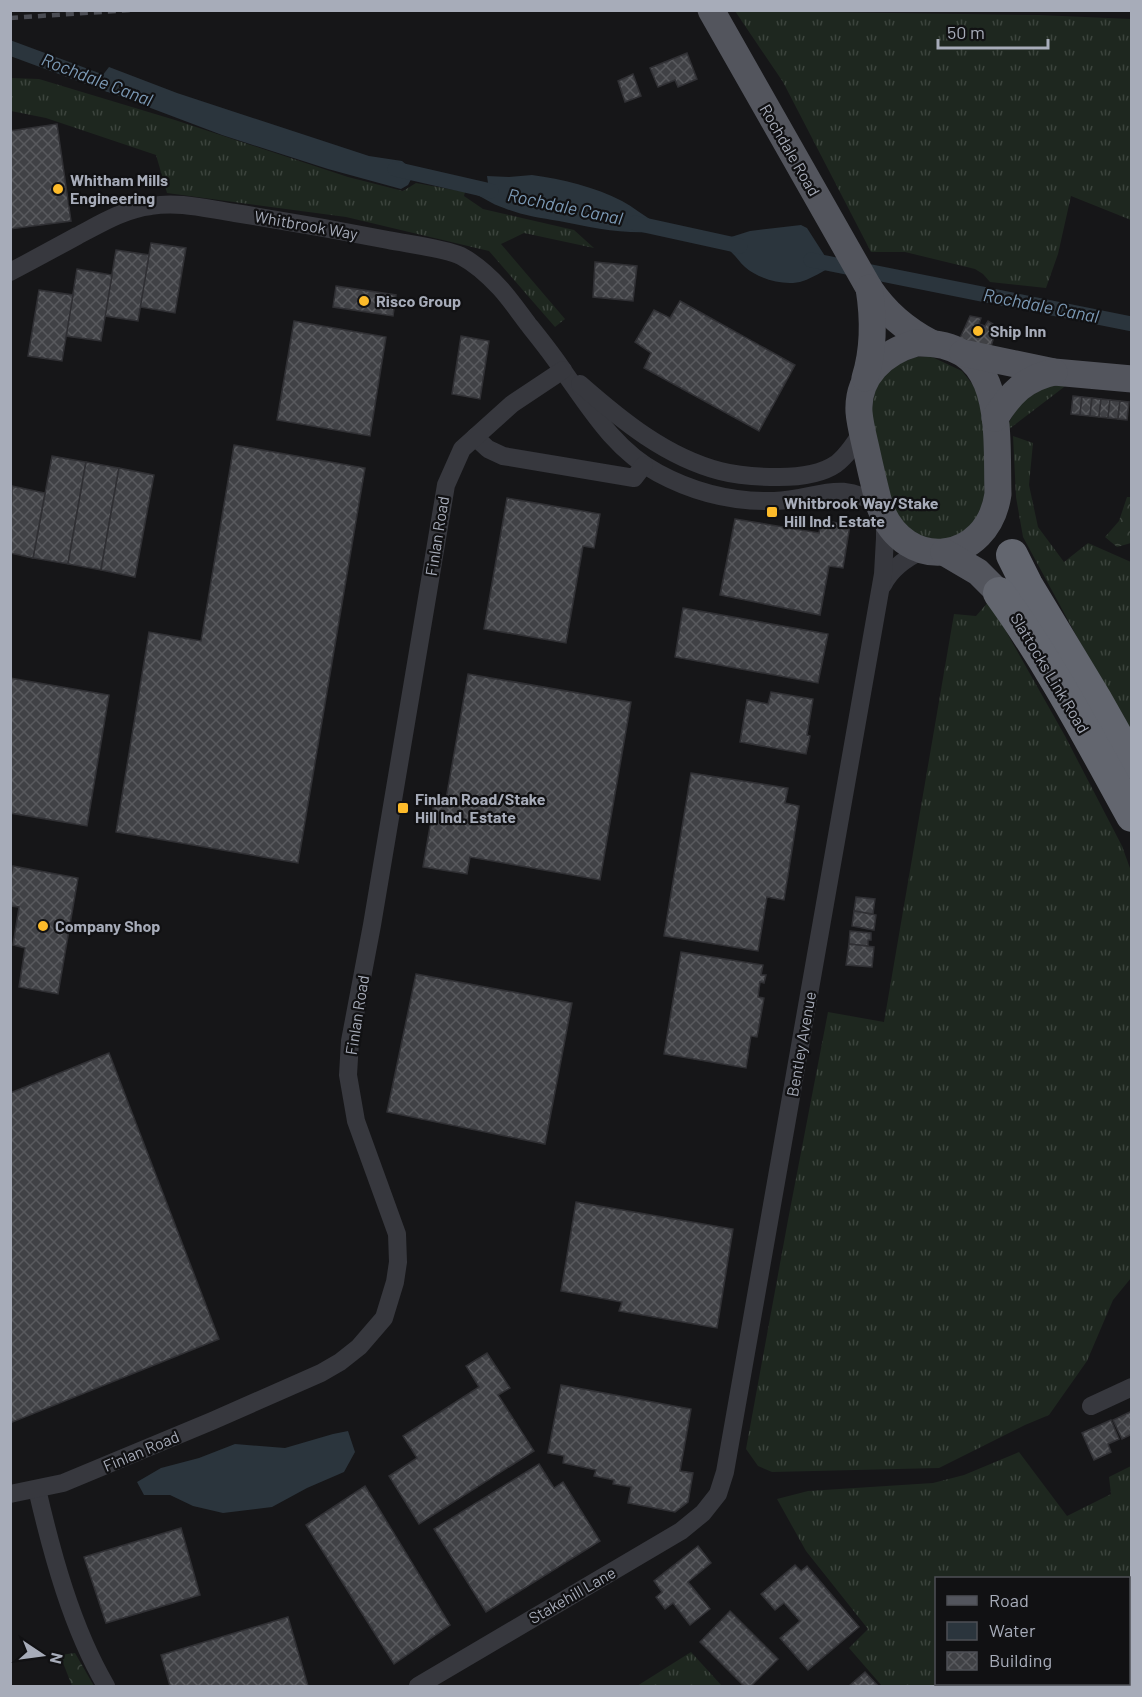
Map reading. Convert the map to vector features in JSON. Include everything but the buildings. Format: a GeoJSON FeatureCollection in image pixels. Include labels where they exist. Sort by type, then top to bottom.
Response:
{"type":"FeatureCollection","features":[{"type":"Feature","properties":{"kind":"highway","name":"Slattocks Link Road"},"geometry":{"type":"LineString","coordinates":[[1012,555],[1027,585],[1131,763]]}},
{"type":"Feature","properties":{"kind":"highway","name":"Slattocks Link Road"},"geometry":{"type":"LineString","coordinates":[[999,593],[1026,630],[1076,712],[1131,816]]}},
{"type":"Feature","properties":{"kind":"main road","name":"Rochdale Road"},"geometry":{"type":"LineString","coordinates":[[711,10],[869,288],[881,306],[896,321],[931,343]]}},
{"type":"Feature","properties":{"kind":"main road","name":"Rochdale Road"},"geometry":{"type":"LineString","coordinates":[[861,391],[867,371],[873,330],[869,288]]}},
{"type":"Feature","properties":{"kind":"main road"},"geometry":{"type":"LineString","coordinates":[[916,343],[931,343],[951,347],[963,353],[974,362],[989,385],[995,418],[998,494],[994,513],[984,530],[975,539],[965,545],[933,551],[910,545],[899,538],[882,513],[859,413],[861,391],[876,364],[901,347],[916,343]]}},
{"type":"Feature","properties":{"kind":"main road"},"geometry":{"type":"LineString","coordinates":[[963,353],[1054,372],[1131,379]]}},
{"type":"Feature","properties":{"kind":"main road"},"geometry":{"type":"LineString","coordinates":[[995,418],[1014,393],[1026,383],[1040,375],[1054,372]]}},
{"type":"Feature","properties":{"kind":"main road","name":"Slattocks Link Road"},"geometry":{"type":"LineString","coordinates":[[998,494],[1003,526],[1012,555]]}},
{"type":"Feature","properties":{"kind":"main road","name":"Slattocks Link Road"},"geometry":{"type":"LineString","coordinates":[[933,551],[978,572],[999,593]]}},
{"type":"Feature","properties":{"kind":"street","name":"Whitbrook Way"},"geometry":{"type":"LineString","coordinates":[[10,272],[126,212],[150,206],[176,204],[308,224],[461,256],[486,273],[502,290],[602,426],[644,465],[686,486],[737,499],[784,500],[841,491],[860,495],[882,513]]}},
{"type":"Feature","properties":{"kind":"street","name":"Whitbrook Way"},"geometry":{"type":"LineString","coordinates":[[563,370],[601,402],[660,445],[679,456],[720,471],[741,475],[789,477],[824,470],[841,460],[862,432]]}},
{"type":"Feature","properties":{"kind":"street","name":"Finlan Road"},"geometry":{"type":"LineString","coordinates":[[10,1494],[63,1483],[321,1373],[359,1347],[384,1318],[395,1282],[398,1262],[397,1234],[356,1121],[348,1075],[350,1041],[372,925],[446,485],[462,448],[512,404],[563,370]]}},
{"type":"Feature","properties":{"kind":"street"},"geometry":{"type":"LineString","coordinates":[[475,437],[488,449],[503,456],[612,475],[634,478],[644,465]]}},
{"type":"Feature","properties":{"kind":"street","name":"Bentley Avenue"},"geometry":{"type":"LineString","coordinates":[[718,1494],[726,1472],[879,592],[885,556],[882,513]]}},
{"type":"Feature","properties":{"kind":"street"},"geometry":{"type":"LineString","coordinates":[[879,592],[888,576],[900,563],[911,555],[933,551]]}},
{"type":"Feature","properties":{"kind":"street"},"geometry":{"type":"LineString","coordinates":[[1091,1406],[1131,1387]]}},
{"type":"Feature","properties":{"kind":"street"},"geometry":{"type":"LineString","coordinates":[[37,1489],[49,1539],[82,1638],[93,1665],[106,1686]]}},
{"type":"Feature","properties":{"kind":"street","name":"Stakehill Lane"},"geometry":{"type":"LineString","coordinates":[[418,1686],[681,1531],[703,1513],[718,1494]]}},
{"type":"Feature","properties":{"kind":"green space"},"geometry":{"type":"Polygon","coordinates":[[[735,11],[1039,15],[1131,19],[1131,220],[1071,196],[1058,254],[1046,288],[990,282],[975,269],[905,252],[871,252],[783,82],[735,11]]]}},
{"type":"Feature","properties":{"kind":"green space"},"geometry":{"type":"Polygon","coordinates":[[[11,78],[39,79],[175,120],[348,177],[403,191],[416,183],[465,192],[464,196],[483,209],[574,230],[594,248],[524,233],[501,244],[565,319],[555,327],[489,251],[346,217],[167,193],[156,155],[46,118],[11,111],[11,78]]]}},
{"type":"Feature","properties":{"kind":"green space"},"geometry":{"type":"Polygon","coordinates":[[[930,356],[962,371],[970,381],[980,395],[985,427],[986,487],[983,512],[972,529],[951,541],[932,541],[908,532],[894,511],[871,415],[874,394],[879,382],[888,372],[916,357],[930,356]]]}},
{"type":"Feature","properties":{"kind":"green space"},"geometry":{"type":"Polygon","coordinates":[[[1068,384],[1008,430],[1017,406],[1044,387],[1068,384]]]}},
{"type":"Feature","properties":{"kind":"green space"},"geometry":{"type":"Polygon","coordinates":[[[1013,436],[1033,443],[1029,485],[1038,527],[1064,562],[1088,543],[1131,562],[1131,731],[1023,537],[1016,497],[1013,436]]]}},
{"type":"Feature","properties":{"kind":"green space"},"geometry":{"type":"Polygon","coordinates":[[[1127,497],[1131,497],[1131,543],[1117,547],[1105,537],[1119,521],[1127,497]]]}},
{"type":"Feature","properties":{"kind":"green space"},"geometry":{"type":"Polygon","coordinates":[[[989,601],[1065,736],[1122,846],[1131,871],[1131,1278],[1113,1300],[1087,1361],[1049,1415],[939,1468],[772,1472],[758,1466],[746,1449],[828,1012],[884,1022],[954,614],[976,616],[989,601]]]}},
{"type":"Feature","properties":{"kind":"green space"},"geometry":{"type":"Polygon","coordinates":[[[1019,1452],[1067,1516],[1111,1494],[1109,1477],[1131,1466],[1131,1686],[882,1686],[849,1648],[868,1629],[806,1551],[777,1499],[808,1491],[933,1483],[964,1475],[1019,1452]]]}},
{"type":"Feature","properties":{"kind":"green space"},"geometry":{"type":"Polygon","coordinates":[[[691,1652],[722,1686],[637,1686],[691,1652]]]}},
{"type":"Feature","properties":{"kind":"green space"},"geometry":{"type":"Polygon","coordinates":[[[75,1653],[94,1686],[72,1686],[60,1655],[75,1653]]]}},
{"type":"Feature","properties":{"kind":"water"},"geometry":{"type":"Polygon","coordinates":[[[109,67],[177,93],[369,156],[402,161],[415,172],[408,185],[401,189],[328,169],[222,135],[103,90],[91,82],[92,74],[102,76],[109,67]]]}},
{"type":"Feature","properties":{"kind":"water"},"geometry":{"type":"Polygon","coordinates":[[[532,175],[578,184],[612,196],[654,222],[652,232],[605,229],[517,213],[470,192],[472,182],[488,183],[487,176],[532,175]]]}},
{"type":"Feature","properties":{"kind":"water"},"geometry":{"type":"Polygon","coordinates":[[[801,225],[807,228],[832,267],[796,283],[781,282],[757,275],[721,246],[723,236],[731,237],[750,231],[801,225]]]}},
{"type":"Feature","properties":{"kind":"water"},"geometry":{"type":"Polygon","coordinates":[[[348,1431],[355,1452],[344,1472],[272,1507],[223,1513],[193,1506],[170,1495],[144,1495],[137,1482],[161,1468],[199,1458],[235,1444],[285,1448],[348,1431]]]}},
{"type":"Feature","properties":{"kind":"waterway","name":"Rochdale Canal"},"geometry":{"type":"LineString","coordinates":[[10,48],[110,85]]}},
{"type":"Feature","properties":{"kind":"waterway","name":"Rochdale Canal"},"geometry":{"type":"LineString","coordinates":[[395,169],[491,191]]}},
{"type":"Feature","properties":{"kind":"waterway","name":"Rochdale Canal"},"geometry":{"type":"LineString","coordinates":[[635,223],[740,246]]}},
{"type":"Feature","properties":{"kind":"waterway","name":"Rochdale Canal"},"geometry":{"type":"LineString","coordinates":[[811,260],[1132,324]]}},
{"type":"Feature","properties":{"kind":"railway"},"geometry":{"type":"LineString","coordinates":[[10,18],[130,10]]}},
{"type":"Feature","properties":{"kind":"place","name":"Whitham Mills Engineering"},"geometry":{"type":"Point","coordinates":[58,189]}},
{"type":"Feature","properties":{"kind":"place","name":"Risco Group"},"geometry":{"type":"Point","coordinates":[364,301]}},
{"type":"Feature","properties":{"kind":"place","name":"Ship Inn"},"geometry":{"type":"Point","coordinates":[978,331]}},
{"type":"Feature","properties":{"kind":"place","name":"Whitbrook Way/Stake Hill Ind. Estate"},"geometry":{"type":"Point","coordinates":[772,512]}},
{"type":"Feature","properties":{"kind":"place","name":"Finlan Road/Stake Hill Ind. Estate"},"geometry":{"type":"Point","coordinates":[403,808]}},
{"type":"Feature","properties":{"kind":"place","name":"Company Shop"},"geometry":{"type":"Point","coordinates":[43,926]}}]}
